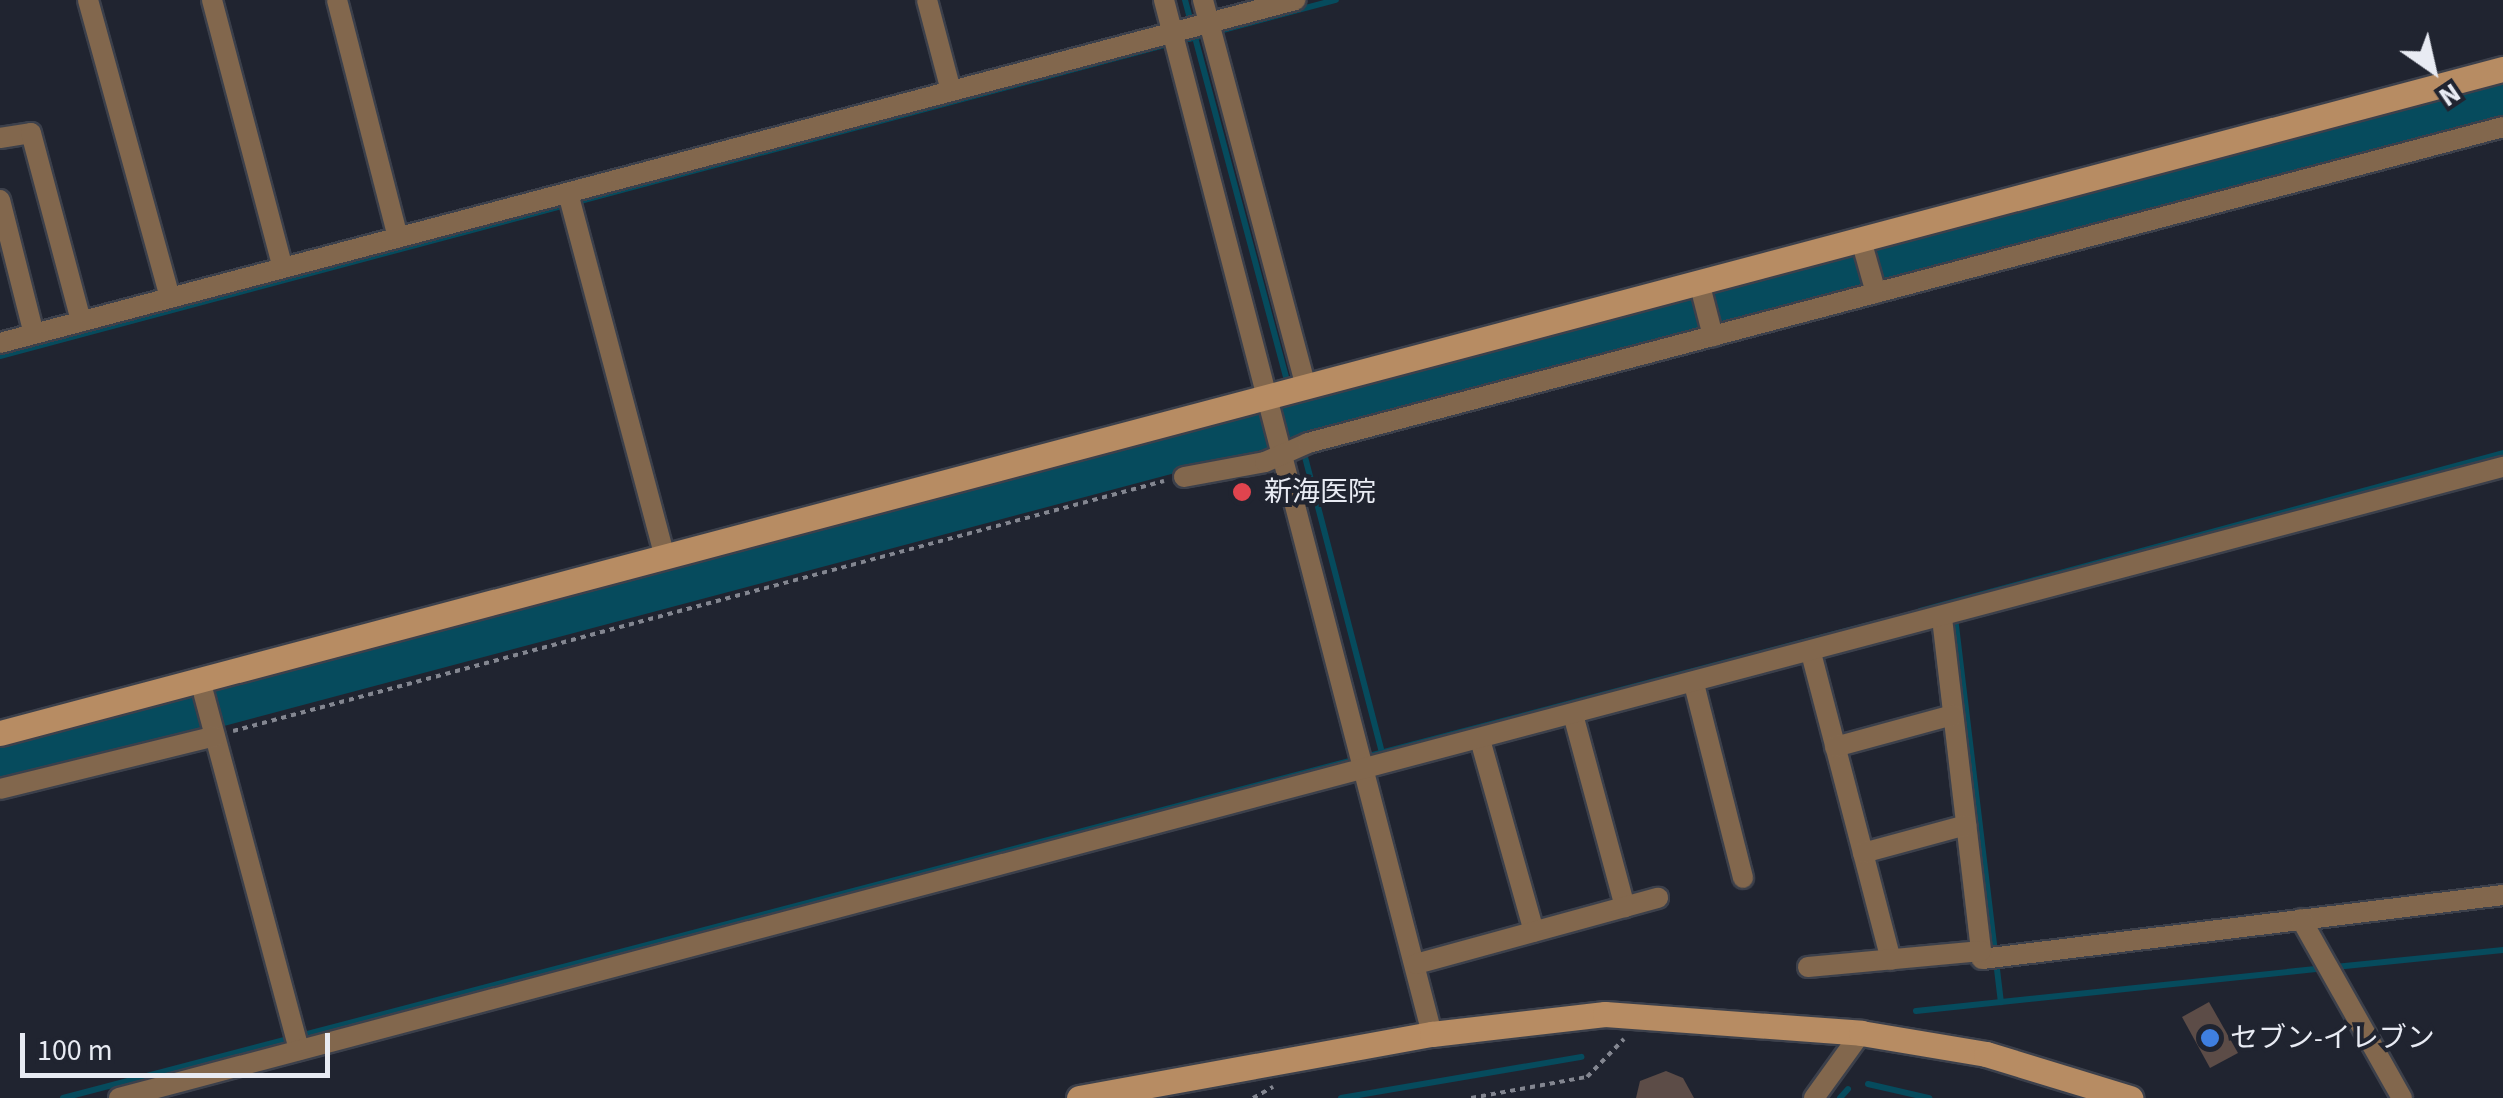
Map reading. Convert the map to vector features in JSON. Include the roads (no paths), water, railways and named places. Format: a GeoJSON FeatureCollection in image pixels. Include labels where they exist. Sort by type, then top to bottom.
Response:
{"type":"FeatureCollection","features":[{"type":"Feature","properties":{"kind":"street"},"geometry":{"type":"LineString","coordinates":[[88,0],[170,298]]}},
{"type":"Feature","properties":{"kind":"street"},"geometry":{"type":"LineString","coordinates":[[212,0],[283,268]]}},
{"type":"Feature","properties":{"kind":"street"},"geometry":{"type":"LineString","coordinates":[[336,0],[398,238]]}},
{"type":"Feature","properties":{"kind":"street"},"geometry":{"type":"LineString","coordinates":[[928,0],[952,91]]}},
{"type":"Feature","properties":{"kind":"street"},"geometry":{"type":"LineString","coordinates":[[1164,0],[1198,29],[1306,386]]}},
{"type":"Feature","properties":{"kind":"street"},"geometry":{"type":"LineString","coordinates":[[1203,0],[1198,29],[1270,404],[1432,1034]]}},
{"type":"Feature","properties":{"kind":"street"},"geometry":{"type":"LineString","coordinates":[[0,343],[398,238],[570,200],[952,91],[1296,0]]}},
{"type":"Feature","properties":{"kind":"street"},"geometry":{"type":"LineString","coordinates":[[0,789],[208,709],[664,557],[1270,404],[1306,386],[1863,248],[2503,70]]}},
{"type":"Feature","properties":{"kind":"street"},"geometry":{"type":"LineString","coordinates":[[1184,476],[1712,331],[2503,127]]}},
{"type":"Feature","properties":{"kind":"street"},"geometry":{"type":"LineString","coordinates":[[0,138],[31,133],[81,321]]}},
{"type":"Feature","properties":{"kind":"street"},"geometry":{"type":"LineString","coordinates":[[0,200],[34,334]]}},
{"type":"Feature","properties":{"kind":"street"},"geometry":{"type":"LineString","coordinates":[[570,200],[664,557]]}},
{"type":"Feature","properties":{"kind":"street"},"geometry":{"type":"LineString","coordinates":[[1863,248],[1875,289]]}},
{"type":"Feature","properties":{"kind":"street"},"geometry":{"type":"LineString","coordinates":[[1701,290],[1712,331]]}},
{"type":"Feature","properties":{"kind":"street"},"geometry":{"type":"LineString","coordinates":[[119,1098],[296,1041],[1364,759],[1481,743],[2503,467]]}},
{"type":"Feature","properties":{"kind":"street"},"geometry":{"type":"LineString","coordinates":[[1950,616],[1953,715],[1966,826],[1990,956]]}},
{"type":"Feature","properties":{"kind":"street"},"geometry":{"type":"LineString","coordinates":[[1811,653],[1891,960]]}},
{"type":"Feature","properties":{"kind":"street"},"geometry":{"type":"LineString","coordinates":[[1694,684],[1742,878]]}},
{"type":"Feature","properties":{"kind":"street"},"geometry":{"type":"LineString","coordinates":[[0,733],[208,709]]}},
{"type":"Feature","properties":{"kind":"street"},"geometry":{"type":"LineString","coordinates":[[208,709],[296,1041]]}},
{"type":"Feature","properties":{"kind":"street"},"geometry":{"type":"LineString","coordinates":[[1835,747],[1953,715]]}},
{"type":"Feature","properties":{"kind":"street"},"geometry":{"type":"LineString","coordinates":[[1574,718],[1625,907]]}},
{"type":"Feature","properties":{"kind":"street"},"geometry":{"type":"LineString","coordinates":[[1481,743],[1534,932]]}},
{"type":"Feature","properties":{"kind":"street"},"geometry":{"type":"LineString","coordinates":[[1863,853],[1966,826]]}},
{"type":"Feature","properties":{"kind":"street"},"geometry":{"type":"LineString","coordinates":[[1808,967],[1990,956],[2503,896]]}},
{"type":"Feature","properties":{"kind":"street"},"geometry":{"type":"LineString","coordinates":[[1416,964],[1658,898]]}},
{"type":"Feature","properties":{"kind":"street"},"geometry":{"type":"LineString","coordinates":[[2301,919],[2326,971],[2402,1098]]}},
{"type":"Feature","properties":{"kind":"street"},"geometry":{"type":"LineString","coordinates":[[1079,1098],[1432,1034],[1604,1014],[1778,1021],[1860,1033],[1986,1054],[2130,1098]]}},
{"type":"Feature","properties":{"kind":"street"},"geometry":{"type":"LineString","coordinates":[[1814,1098],[1860,1033]]}},
{"type":"Feature","properties":{"kind":"waterway"},"geometry":{"type":"LineString","coordinates":[[1185,0],[1287,380]]}},
{"type":"Feature","properties":{"kind":"waterway"},"geometry":{"type":"LineString","coordinates":[[1189,39],[1336,0]]}},
{"type":"Feature","properties":{"kind":"waterway"},"geometry":{"type":"LineString","coordinates":[[0,356],[1165,45]]}},
{"type":"Feature","properties":{"kind":"waterway"},"geometry":{"type":"LineString","coordinates":[[0,766],[2503,100]]}},
{"type":"Feature","properties":{"kind":"waterway"},"geometry":{"type":"LineString","coordinates":[[1299,409],[1301,420]]}},
{"type":"Feature","properties":{"kind":"waterway"},"geometry":{"type":"LineString","coordinates":[[1296,421],[1300,437]]}},
{"type":"Feature","properties":{"kind":"waterway"},"geometry":{"type":"LineString","coordinates":[[1920,611],[2503,453]]}},
{"type":"Feature","properties":{"kind":"waterway"},"geometry":{"type":"LineString","coordinates":[[1305,457],[1382,752]]}},
{"type":"Feature","properties":{"kind":"waterway"},"geometry":{"type":"LineString","coordinates":[[1955,617],[2001,1002]]}},
{"type":"Feature","properties":{"kind":"waterway"},"geometry":{"type":"LineString","coordinates":[[63,1098],[1884,621]]}},
{"type":"Feature","properties":{"kind":"waterway"},"geometry":{"type":"LineString","coordinates":[[2335,967],[2503,950]]}},
{"type":"Feature","properties":{"kind":"waterway"},"geometry":{"type":"LineString","coordinates":[[1916,1011],[2323,968]]}},
{"type":"Feature","properties":{"kind":"waterway"},"geometry":{"type":"LineString","coordinates":[[1341,1098],[1582,1057]]}},
{"type":"Feature","properties":{"kind":"waterway"},"geometry":{"type":"LineString","coordinates":[[1868,1084],[1929,1098]]}},
{"type":"Feature","properties":{"kind":"waterway"},"geometry":{"type":"LineString","coordinates":[[1840,1098],[1848,1089]]}},
{"type":"Feature","properties":{"kind":"place","name":"新海医院"},"geometry":{"type":"Point","coordinates":[1242,492]}},
{"type":"Feature","properties":{"kind":"place","name":"セブン-イレブン"},"geometry":{"type":"Point","coordinates":[2210,1038]}}]}
